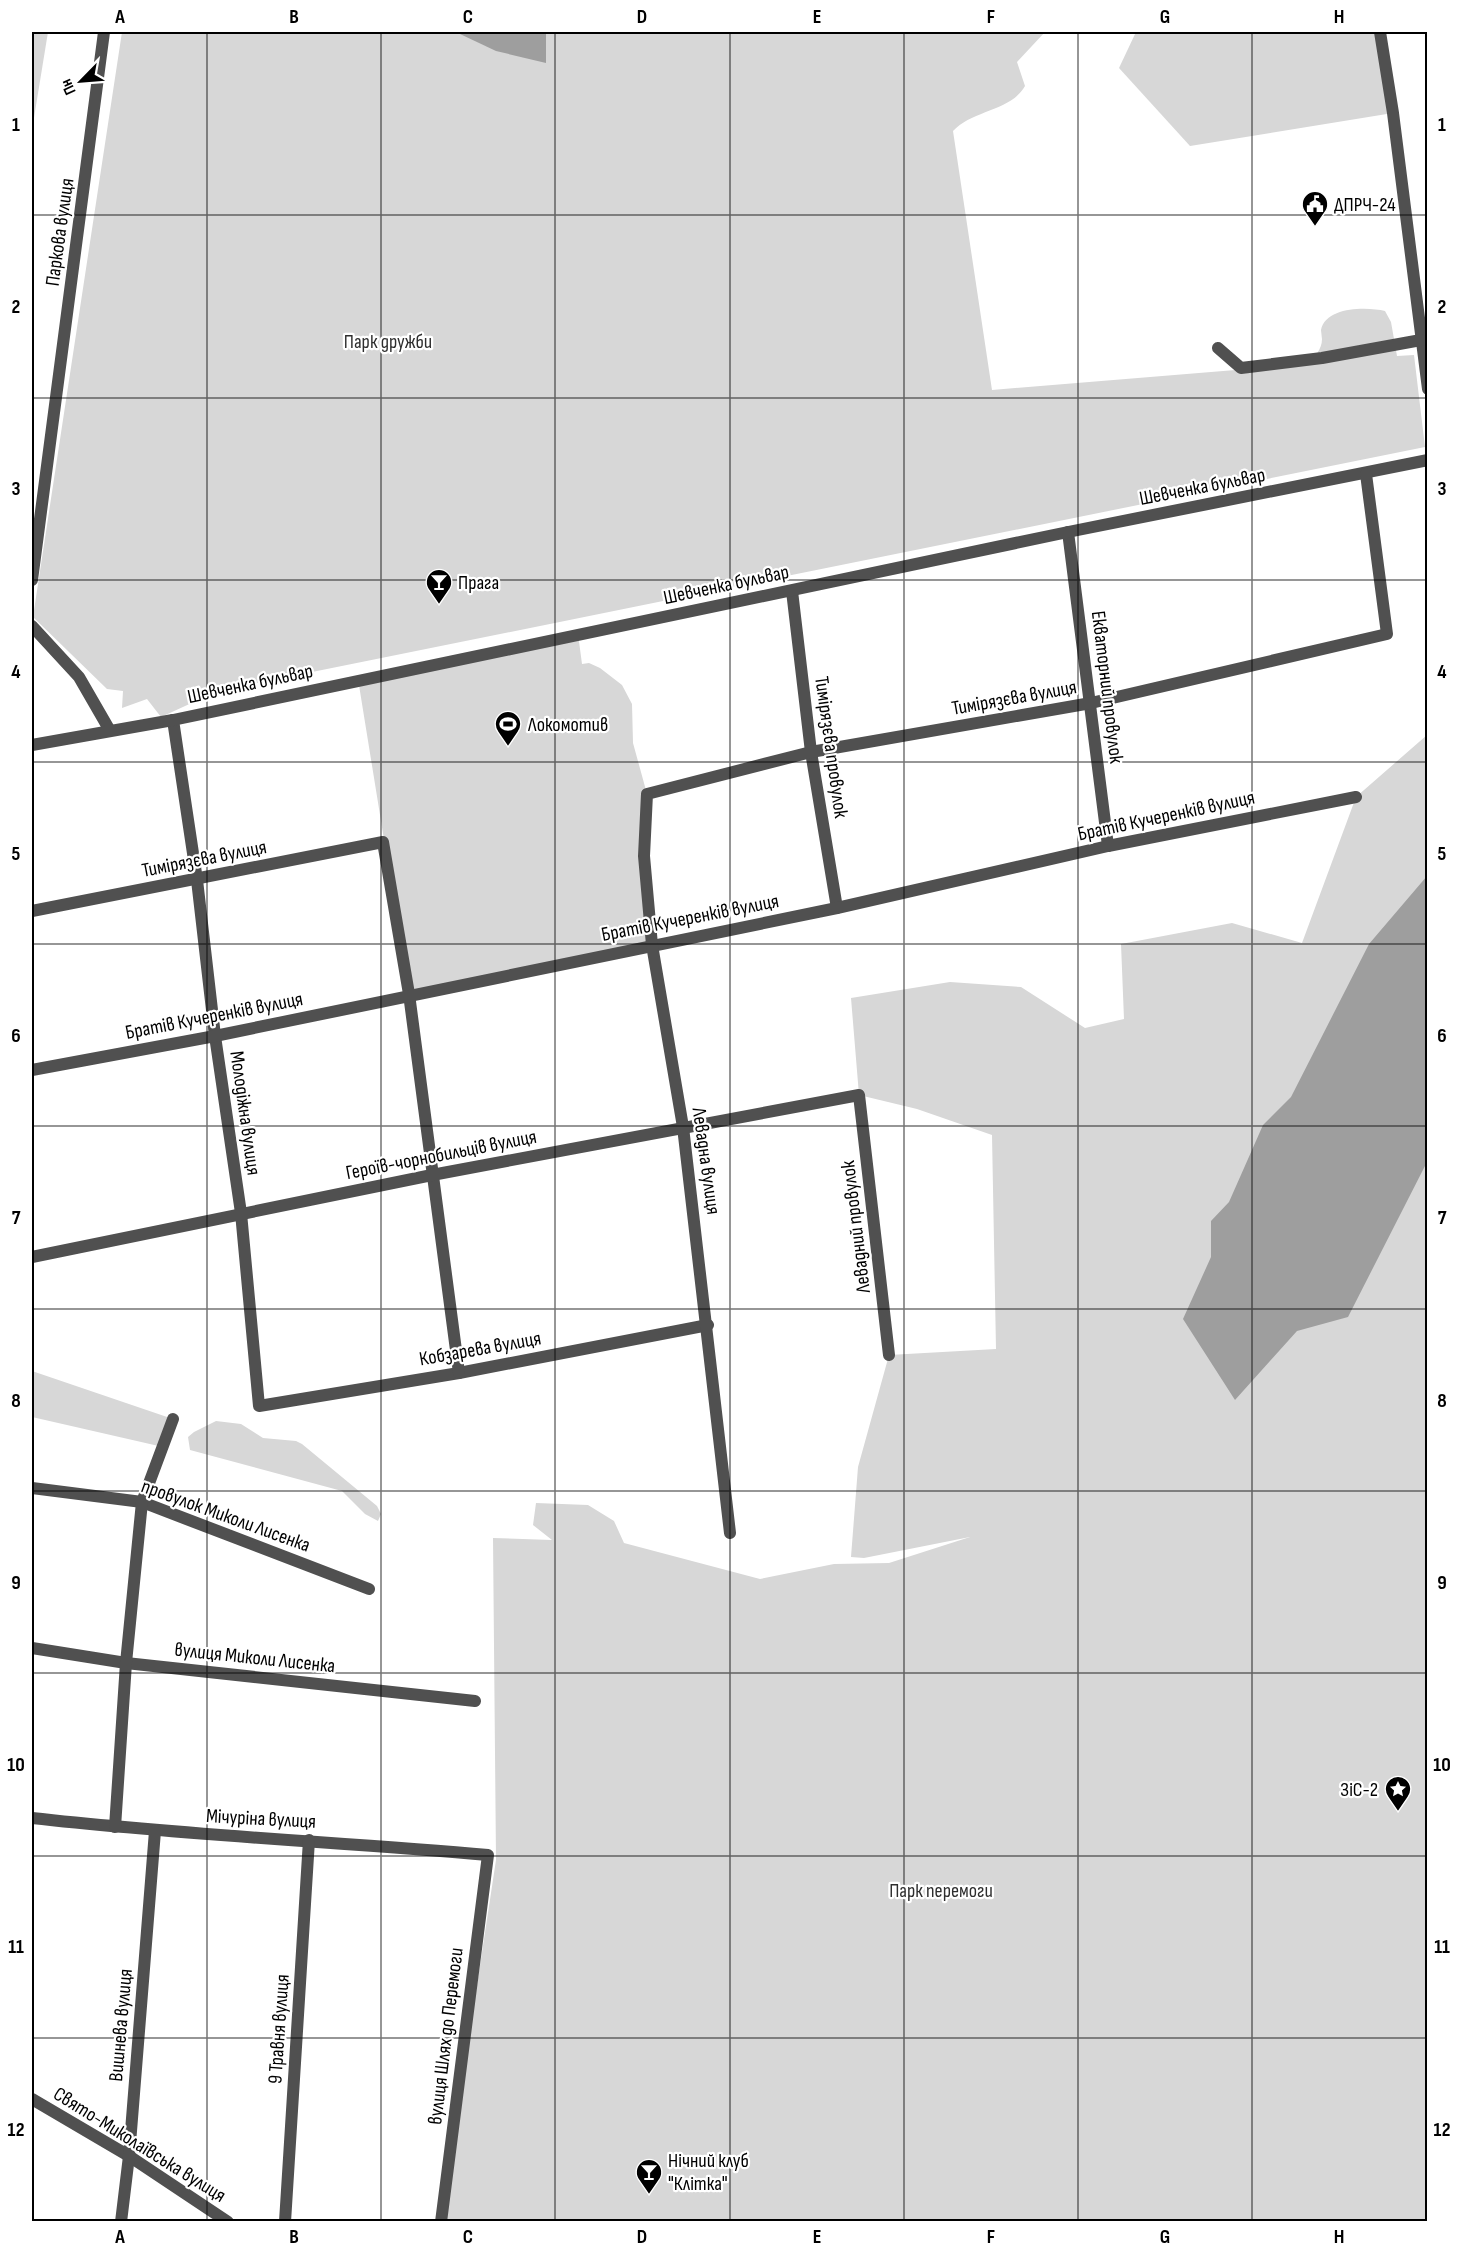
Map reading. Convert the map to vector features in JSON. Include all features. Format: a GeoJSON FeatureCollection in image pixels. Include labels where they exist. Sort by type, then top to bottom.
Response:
{"type":"FeatureCollection","features":[{"type":"Feature","properties":{"kind":"street","name":"Паркова вулиця"},"geometry":{"type":"LineString","coordinates":[[32,579],[104,32]]}},
{"type":"Feature","properties":{"kind":"street"},"geometry":{"type":"LineString","coordinates":[[1380,32],[1395,124],[1428,389]]}},
{"type":"Feature","properties":{"kind":"street"},"geometry":{"type":"LineString","coordinates":[[1218,348],[1241,369],[1322,358],[1421,340]]}},
{"type":"Feature","properties":{"kind":"street","name":"Шевченка бульвар"},"geometry":{"type":"LineString","coordinates":[[32,745],[109,729],[173,720],[1068,532],[1428,460]]}},
{"type":"Feature","properties":{"kind":"street","name":"Тимірязєва вулиця"},"geometry":{"type":"LineString","coordinates":[[647,794],[811,752],[1091,703],[1387,634],[1366,474]]}},
{"type":"Feature","properties":{"kind":"street","name":"Екваторний провулок"},"geometry":{"type":"LineString","coordinates":[[1068,532],[1108,846]]}},
{"type":"Feature","properties":{"kind":"street","name":"Тимірязєва провулок"},"geometry":{"type":"LineString","coordinates":[[792,591],[811,752],[837,908]]}},
{"type":"Feature","properties":{"kind":"street"},"geometry":{"type":"LineString","coordinates":[[32,626],[79,677],[109,729]]}},
{"type":"Feature","properties":{"kind":"street","name":"Молодіжна вулиця"},"geometry":{"type":"LineString","coordinates":[[173,720],[197,880],[215,1036],[241,1213],[259,1406]]}},
{"type":"Feature","properties":{"kind":"street","name":"Левадна вулиця"},"geometry":{"type":"LineString","coordinates":[[647,794],[644,856],[652,945],[683,1127],[708,1325],[729,1533]]}},
{"type":"Feature","properties":{"kind":"street","name":"Братів Кучеренків вулиця"},"geometry":{"type":"LineString","coordinates":[[32,1070],[215,1036],[409,994],[837,908],[1108,846],[1356,797]]}},
{"type":"Feature","properties":{"kind":"street","name":"Тимірязєва вулиця"},"geometry":{"type":"LineString","coordinates":[[32,911],[383,842],[409,994]]}},
{"type":"Feature","properties":{"kind":"street"},"geometry":{"type":"LineString","coordinates":[[409,994],[459,1373]]}},
{"type":"Feature","properties":{"kind":"street","name":"Героїв-чорнобильців вулиця"},"geometry":{"type":"LineString","coordinates":[[32,1257],[432,1175],[859,1095]]}},
{"type":"Feature","properties":{"kind":"street","name":"Левадний провулок"},"geometry":{"type":"LineString","coordinates":[[859,1095],[889,1354]]}},
{"type":"Feature","properties":{"kind":"street","name":"Кобзарева вулиця"},"geometry":{"type":"LineString","coordinates":[[259,1406],[459,1373],[708,1325]]}},
{"type":"Feature","properties":{"kind":"street"},"geometry":{"type":"LineString","coordinates":[[115,1827],[126,1663],[142,1502],[173,1419]]}},
{"type":"Feature","properties":{"kind":"street","name":"провулок Миколи Лисенка"},"geometry":{"type":"LineString","coordinates":[[32,1488],[142,1502],[369,1589]]}},
{"type":"Feature","properties":{"kind":"street","name":"вулиця Миколи Лисенка"},"geometry":{"type":"LineString","coordinates":[[32,1648],[126,1663],[475,1701]]}},
{"type":"Feature","properties":{"kind":"street","name":"Мічуріна вулиця"},"geometry":{"type":"LineString","coordinates":[[32,1818],[154,1831],[488,1854]]}},
{"type":"Feature","properties":{"kind":"street","name":"Вишнева вулиця"},"geometry":{"type":"LineString","coordinates":[[121,2222],[129,2156],[154,1831]]}},
{"type":"Feature","properties":{"kind":"street","name":"9 Травня вулиця"},"geometry":{"type":"LineString","coordinates":[[285,2222],[309,1840]]}},
{"type":"Feature","properties":{"kind":"street","name":"вулиця Шлях до Перемоги"},"geometry":{"type":"LineString","coordinates":[[441,2222],[488,1854]]}},
{"type":"Feature","properties":{"kind":"street","name":"Свято-Миколаївська вулиця"},"geometry":{"type":"LineString","coordinates":[[32,2099],[129,2156],[228,2222]]}},
{"type":"Feature","properties":{"kind":"green space"},"geometry":{"type":"Polygon","coordinates":[[[32,32],[48,32],[32,130],[32,32]]]}},
{"type":"Feature","properties":{"kind":"green space","name":"Парк дружби"},"geometry":{"type":"Polygon","coordinates":[[[122,32],[1045,32],[1017,62],[1025,86],[1019,94],[1011,101],[961,124],[953,131],[992,390],[1308,364],[1319,350],[1322,343],[1321,330],[1324,322],[1331,316],[1348,310],[1378,310],[1385,311],[1391,322],[1397,356],[1414,355],[1425,447],[218,691],[161,717],[147,699],[122,708],[123,691],[107,689],[33,617],[122,32]]]}},
{"type":"Feature","properties":{"kind":"green space"},"geometry":{"type":"Polygon","coordinates":[[[1136,32],[1380,32],[1393,113],[1190,146],[1119,68],[1136,32]]]}},
{"type":"Feature","properties":{"kind":"green space"},"geometry":{"type":"Polygon","coordinates":[[[578,634],[582,664],[589,663],[600,668],[622,685],[632,704],[633,743],[647,794],[652,945],[409,994],[358,679],[578,634]]]}},
{"type":"Feature","properties":{"kind":"green space","name":"Парк перемоги"},"geometry":{"type":"Polygon","coordinates":[[[1427,735],[1427,2221],[441,2222],[496,1860],[493,1538],[552,1540],[533,1525],[536,1503],[588,1505],[614,1521],[624,1543],[760,1579],[834,1564],[889,1563],[970,1537],[864,1558],[851,1557],[858,1467],[889,1355],[996,1349],[992,1135],[917,1109],[859,1095],[851,998],[950,982],[1021,987],[1085,1028],[1124,1019],[1121,944],[1232,923],[1302,943],[1356,797],[1427,735]]]}},
{"type":"Feature","properties":{"kind":"green space"},"geometry":{"type":"Polygon","coordinates":[[[32,1371],[173,1419],[163,1447],[32,1417],[32,1371]]]}},
{"type":"Feature","properties":{"kind":"green space"},"geometry":{"type":"Polygon","coordinates":[[[216,1421],[241,1424],[263,1438],[296,1441],[302,1444],[377,1506],[381,1514],[378,1521],[365,1514],[342,1491],[190,1450],[188,1437],[216,1421]]]}},
{"type":"Feature","properties":{"kind":"shaded area"},"geometry":{"type":"Polygon","coordinates":[[[462,32],[546,32],[546,63],[496,51],[460,34],[462,32]]]}},
{"type":"Feature","properties":{"kind":"shaded area"},"geometry":{"type":"Polygon","coordinates":[[[1427,876],[1427,1162],[1348,1317],[1297,1331],[1235,1400],[1183,1319],[1211,1257],[1211,1221],[1229,1202],[1263,1125],[1291,1097],[1369,944],[1427,876]]]}},
{"type":"Feature","properties":{"kind":"place","name":"ДПРЧ-24"},"geometry":{"type":"Point","coordinates":[1315,227]}},
{"type":"Feature","properties":{"kind":"place","name":"Прага"},"geometry":{"type":"Point","coordinates":[439,605]}},
{"type":"Feature","properties":{"kind":"place","name":"Локомотив"},"geometry":{"type":"Point","coordinates":[508,747]}},
{"type":"Feature","properties":{"kind":"place","name":"ЗіС-2"},"geometry":{"type":"Point","coordinates":[1398,1812]}},
{"type":"Feature","properties":{"kind":"place","name":"Нічний клуб \"Клітка\""},"geometry":{"type":"Point","coordinates":[649,2195]}}]}
